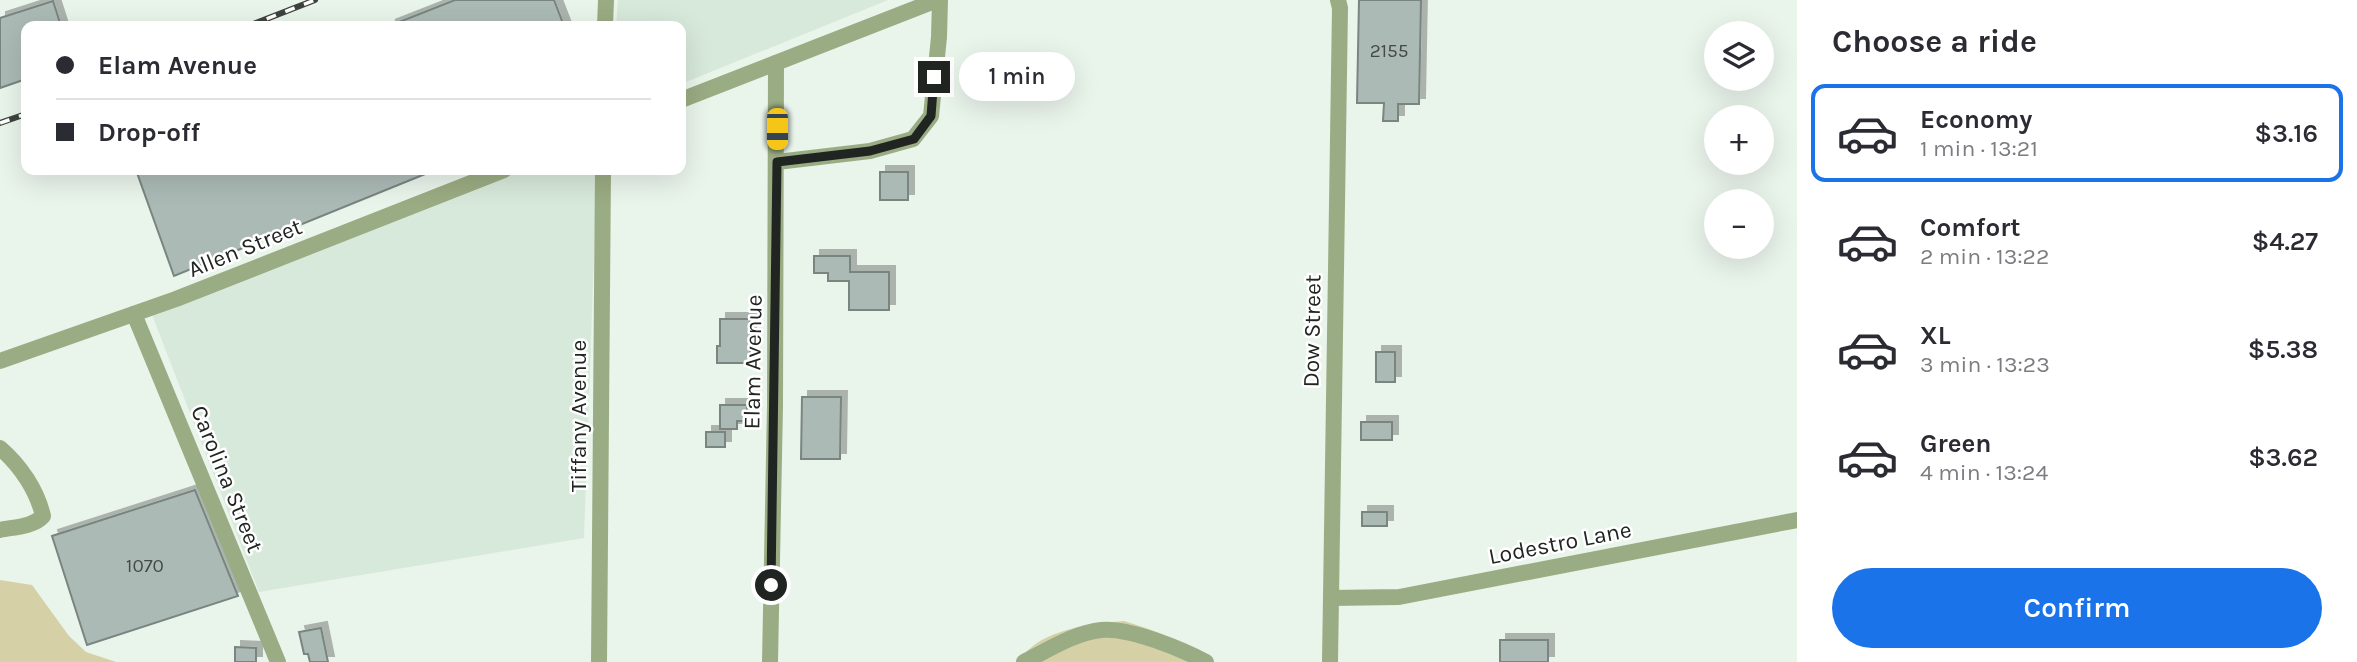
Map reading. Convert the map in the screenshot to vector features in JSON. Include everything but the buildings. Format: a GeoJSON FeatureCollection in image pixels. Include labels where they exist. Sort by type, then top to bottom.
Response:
{"type":"FeatureCollection","features":[{"type":"Feature","properties":{"kind":"street"},"geometry":{"type":"LineString","coordinates":[[605,21],[606,0]]}},
{"type":"Feature","properties":{"kind":"street"},"geometry":{"type":"LineString","coordinates":[[686,98],[939,0],[939,37],[931,116],[914,139],[870,151],[777,162]]}},
{"type":"Feature","properties":{"kind":"street","name":"Dow Street"},"geometry":{"type":"LineString","coordinates":[[1330,662],[1338,0]]}},
{"type":"Feature","properties":{"kind":"street","name":"Elam Avenue"},"geometry":{"type":"LineString","coordinates":[[770,662],[775,405],[776,63]]}},
{"type":"Feature","properties":{"kind":"street","name":"Allen Street"},"geometry":{"type":"LineString","coordinates":[[0,361],[134,314],[491,175]]}},
{"type":"Feature","properties":{"kind":"street","name":"Tiffany Avenue"},"geometry":{"type":"LineString","coordinates":[[599,662],[603,175]]}},
{"type":"Feature","properties":{"kind":"street","name":"Carolina Street"},"geometry":{"type":"LineString","coordinates":[[134,314],[278,662]]}},
{"type":"Feature","properties":{"kind":"street"},"geometry":{"type":"LineString","coordinates":[[0,448],[12,458],[29,481],[43,516],[40,521],[29,525],[0,530]]}},
{"type":"Feature","properties":{"kind":"street","name":"Lodestro Lane"},"geometry":{"type":"LineString","coordinates":[[1331,598],[1399,597],[1797,520]]}},
{"type":"Feature","properties":{"kind":"street"},"geometry":{"type":"LineString","coordinates":[[1024,662],[1068,641],[1102,630],[1130,633],[1186,651],[1206,662]]}},
{"type":"Feature","properties":{"kind":"shaded area"},"geometry":{"type":"Polygon","coordinates":[[[618,0],[888,0],[686,82],[686,21],[616,21],[618,0]]]}},
{"type":"Feature","properties":{"kind":"shaded area"},"geometry":{"type":"Polygon","coordinates":[[[509,175],[597,175],[584,538],[259,592],[151,312],[509,175]]]}},
{"type":"Feature","properties":{"kind":"shaded area"},"geometry":{"type":"Polygon","coordinates":[[[0,580],[32,585],[69,636],[86,652],[116,662],[0,662],[0,580]]]}},
{"type":"Feature","properties":{"kind":"shaded area"},"geometry":{"type":"Polygon","coordinates":[[[1124,621],[1171,638],[1214,662],[1017,662],[1031,648],[1053,635],[1089,625],[1124,621]]]}},
{"type":"Feature","properties":{"kind":"railway"},"geometry":{"type":"LineString","coordinates":[[261,21],[315,0]]}},
{"type":"Feature","properties":{"kind":"railway"},"geometry":{"type":"LineString","coordinates":[[0,123],[21,116]]}},
{"type":"Feature","properties":{"kind":"route"},"geometry":{"type":"LineString","coordinates":[[771,585],[777,162],[870,151],[914,139],[931,116],[934,77]]}}]}
